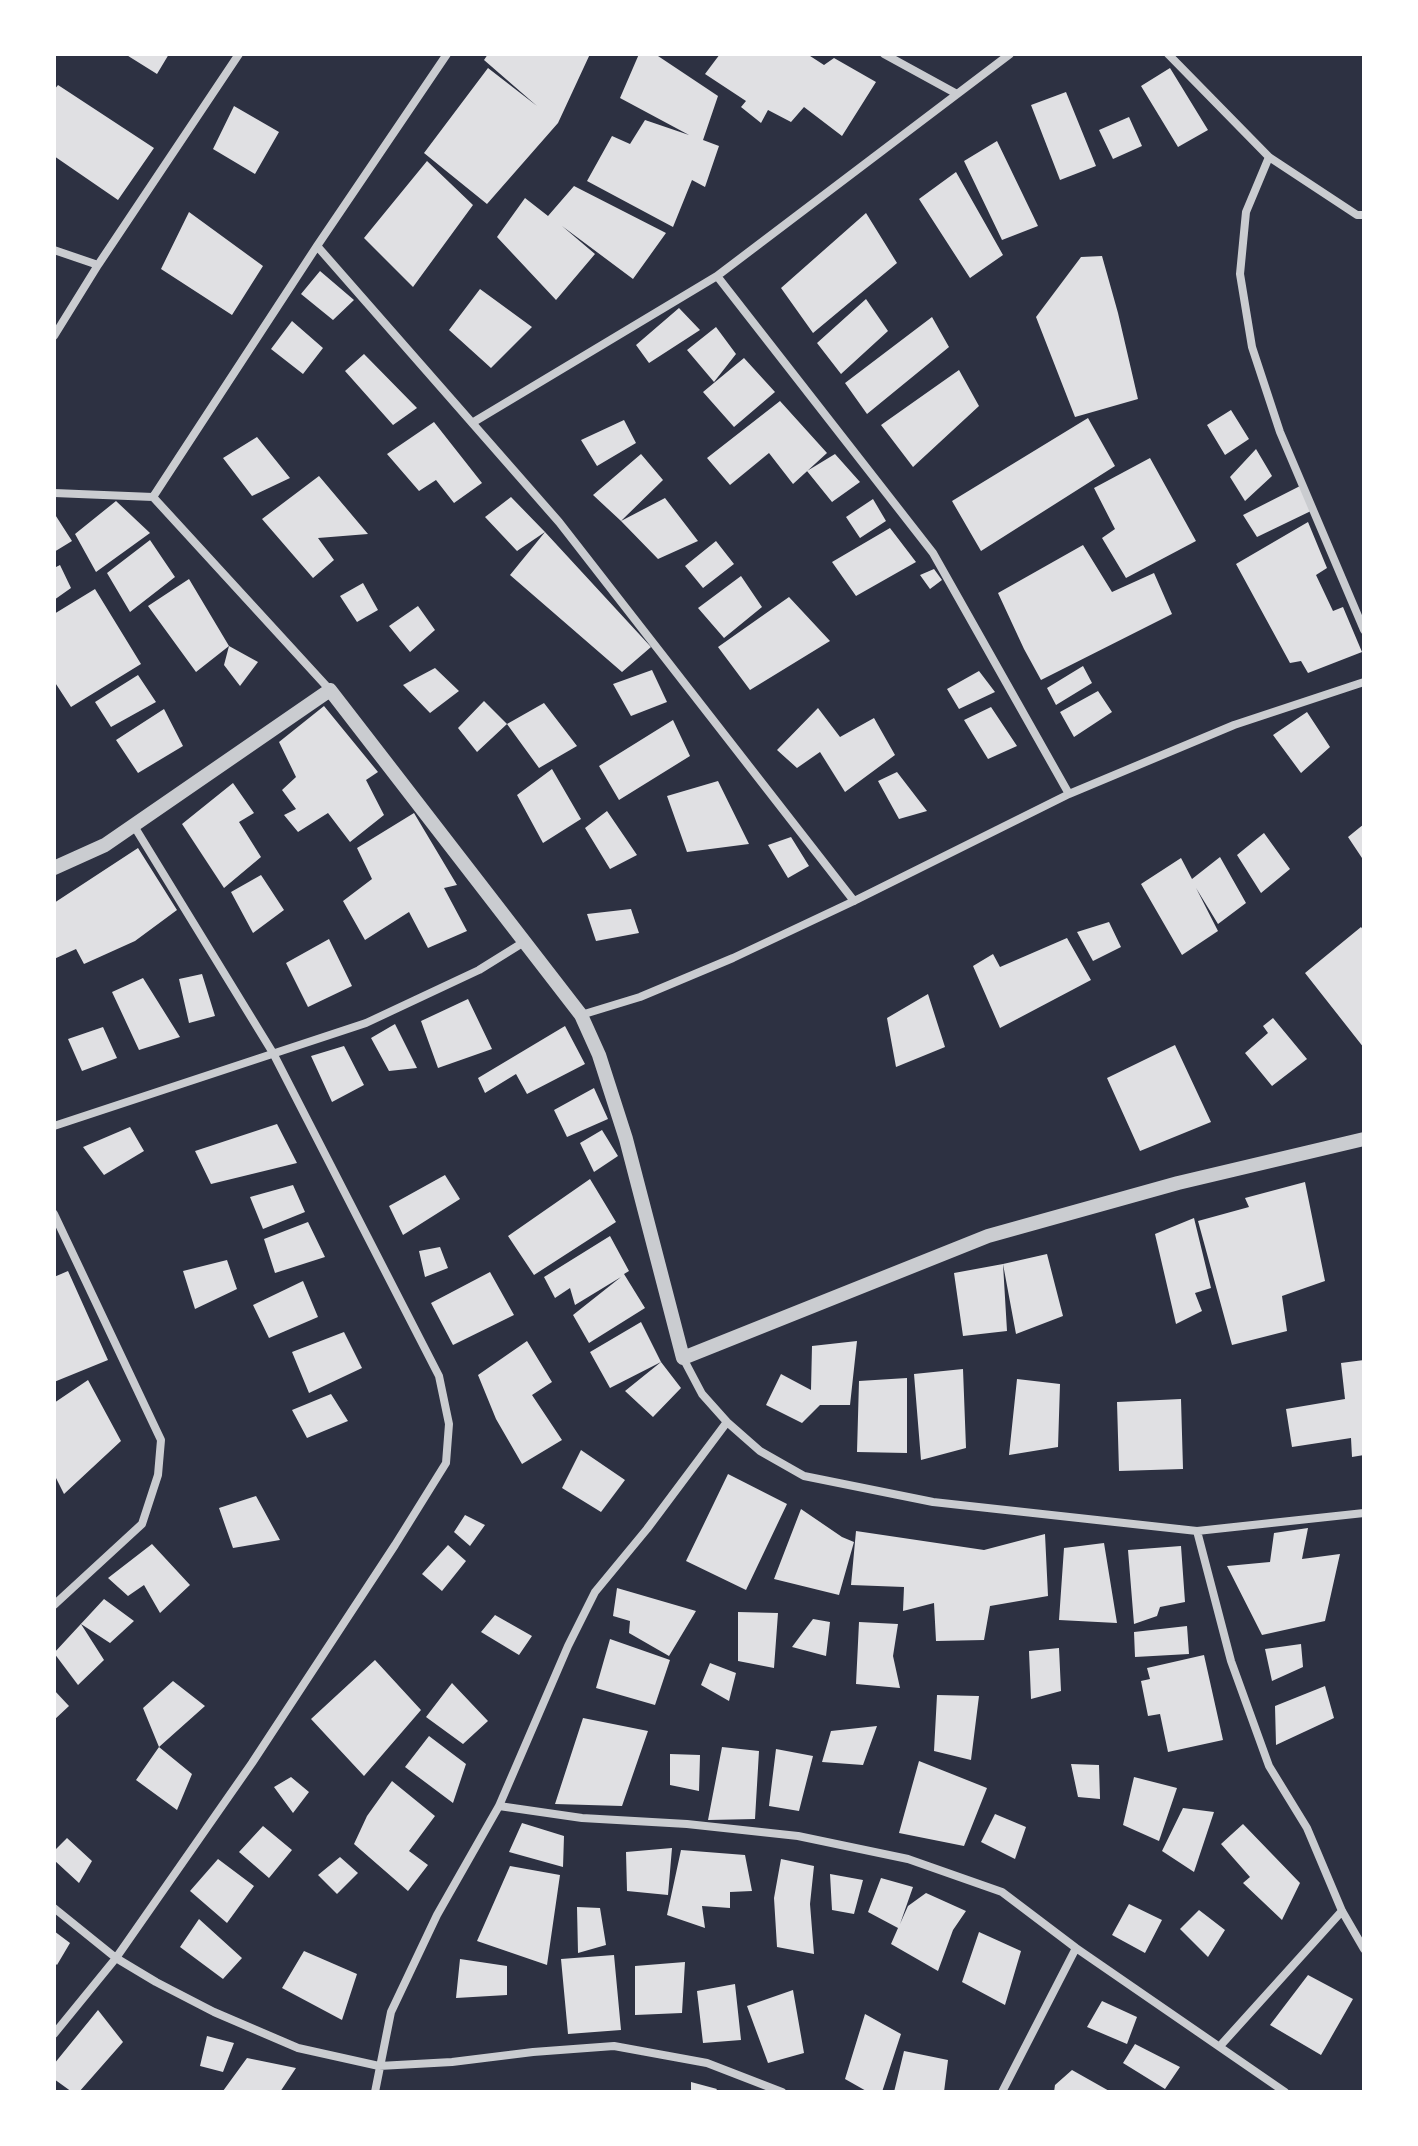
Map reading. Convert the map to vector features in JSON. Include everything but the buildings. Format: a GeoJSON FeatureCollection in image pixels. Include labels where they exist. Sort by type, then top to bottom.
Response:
{"type":"FeatureCollection","features":[{"type":"Feature","properties":{"kind":"street"},"geometry":{"type":"LineString","coordinates":[[54,336],[239,54]]}},
{"type":"Feature","properties":{"kind":"street"},"geometry":{"type":"LineString","coordinates":[[153,497],[447,54]]}},
{"type":"Feature","properties":{"kind":"street"},"geometry":{"type":"LineString","coordinates":[[884,54],[957,94]]}},
{"type":"Feature","properties":{"kind":"street"},"geometry":{"type":"LineString","coordinates":[[472,423],[717,276],[1010,54]]}},
{"type":"Feature","properties":{"kind":"street"},"geometry":{"type":"LineString","coordinates":[[1168,54],[1269,157],[1357,215],[1364,215]]}},
{"type":"Feature","properties":{"kind":"street"},"geometry":{"type":"LineString","coordinates":[[1269,157],[1246,212],[1240,274],[1252,347],[1280,432],[1364,630]]}},
{"type":"Feature","properties":{"kind":"street"},"geometry":{"type":"LineString","coordinates":[[317,246],[559,522],[854,901]]}},
{"type":"Feature","properties":{"kind":"street"},"geometry":{"type":"LineString","coordinates":[[54,250],[98,265]]}},
{"type":"Feature","properties":{"kind":"street"},"geometry":{"type":"LineString","coordinates":[[717,276],[933,553],[1069,794]]}},
{"type":"Feature","properties":{"kind":"street"},"geometry":{"type":"LineString","coordinates":[[54,493],[153,497],[330,690],[581,1015],[599,1055],[626,1139],[683,1358],[702,1394],[727,1422],[760,1451],[804,1476],[933,1502],[1197,1531],[1364,1513]]}},
{"type":"Feature","properties":{"kind":"street"},"geometry":{"type":"LineString","coordinates":[[581,1015],[640,997],[720,964],[1069,794],[1234,725],[1364,682]]}},
{"type":"Feature","properties":{"kind":"street"},"geometry":{"type":"LineString","coordinates":[[54,868],[105,845],[330,690]]}},
{"type":"Feature","properties":{"kind":"street"},"geometry":{"type":"LineString","coordinates":[[54,2034],[116,1958],[252,1763],[395,1545],[446,1463],[449,1424],[439,1376],[273,1053],[134,826]]}},
{"type":"Feature","properties":{"kind":"street"},"geometry":{"type":"LineString","coordinates":[[54,1126],[366,1023],[479,970],[524,942]]}},
{"type":"Feature","properties":{"kind":"street"},"geometry":{"type":"LineString","coordinates":[[683,1358],[988,1236],[1178,1183],[1364,1139]]}},
{"type":"Feature","properties":{"kind":"street"},"geometry":{"type":"LineString","coordinates":[[54,1214],[161,1440],[158,1475],[142,1524],[54,1605]]}},
{"type":"Feature","properties":{"kind":"street"},"geometry":{"type":"LineString","coordinates":[[375,2092],[391,2012],[437,1915],[499,1806],[568,1646],[595,1592],[647,1529],[727,1422]]}},
{"type":"Feature","properties":{"kind":"street"},"geometry":{"type":"LineString","coordinates":[[1197,1531],[1231,1661],[1269,1766],[1307,1828],[1342,1911],[1364,1949]]}},
{"type":"Feature","properties":{"kind":"street"},"geometry":{"type":"LineString","coordinates":[[499,1806],[582,1818],[687,1824],[798,1836],[908,1859],[1002,1892],[1076,1948],[1285,2092]]}},
{"type":"Feature","properties":{"kind":"street"},"geometry":{"type":"LineString","coordinates":[[54,1908],[116,1958],[156,1982],[214,2012],[298,2048],[379,2066],[614,2046],[707,2063],[782,2092]]}},
{"type":"Feature","properties":{"kind":"street"},"geometry":{"type":"LineString","coordinates":[[1220,2046],[1342,1911]]}},
{"type":"Feature","properties":{"kind":"street"},"geometry":{"type":"LineString","coordinates":[[1002,2092],[1076,1948]]}}]}
